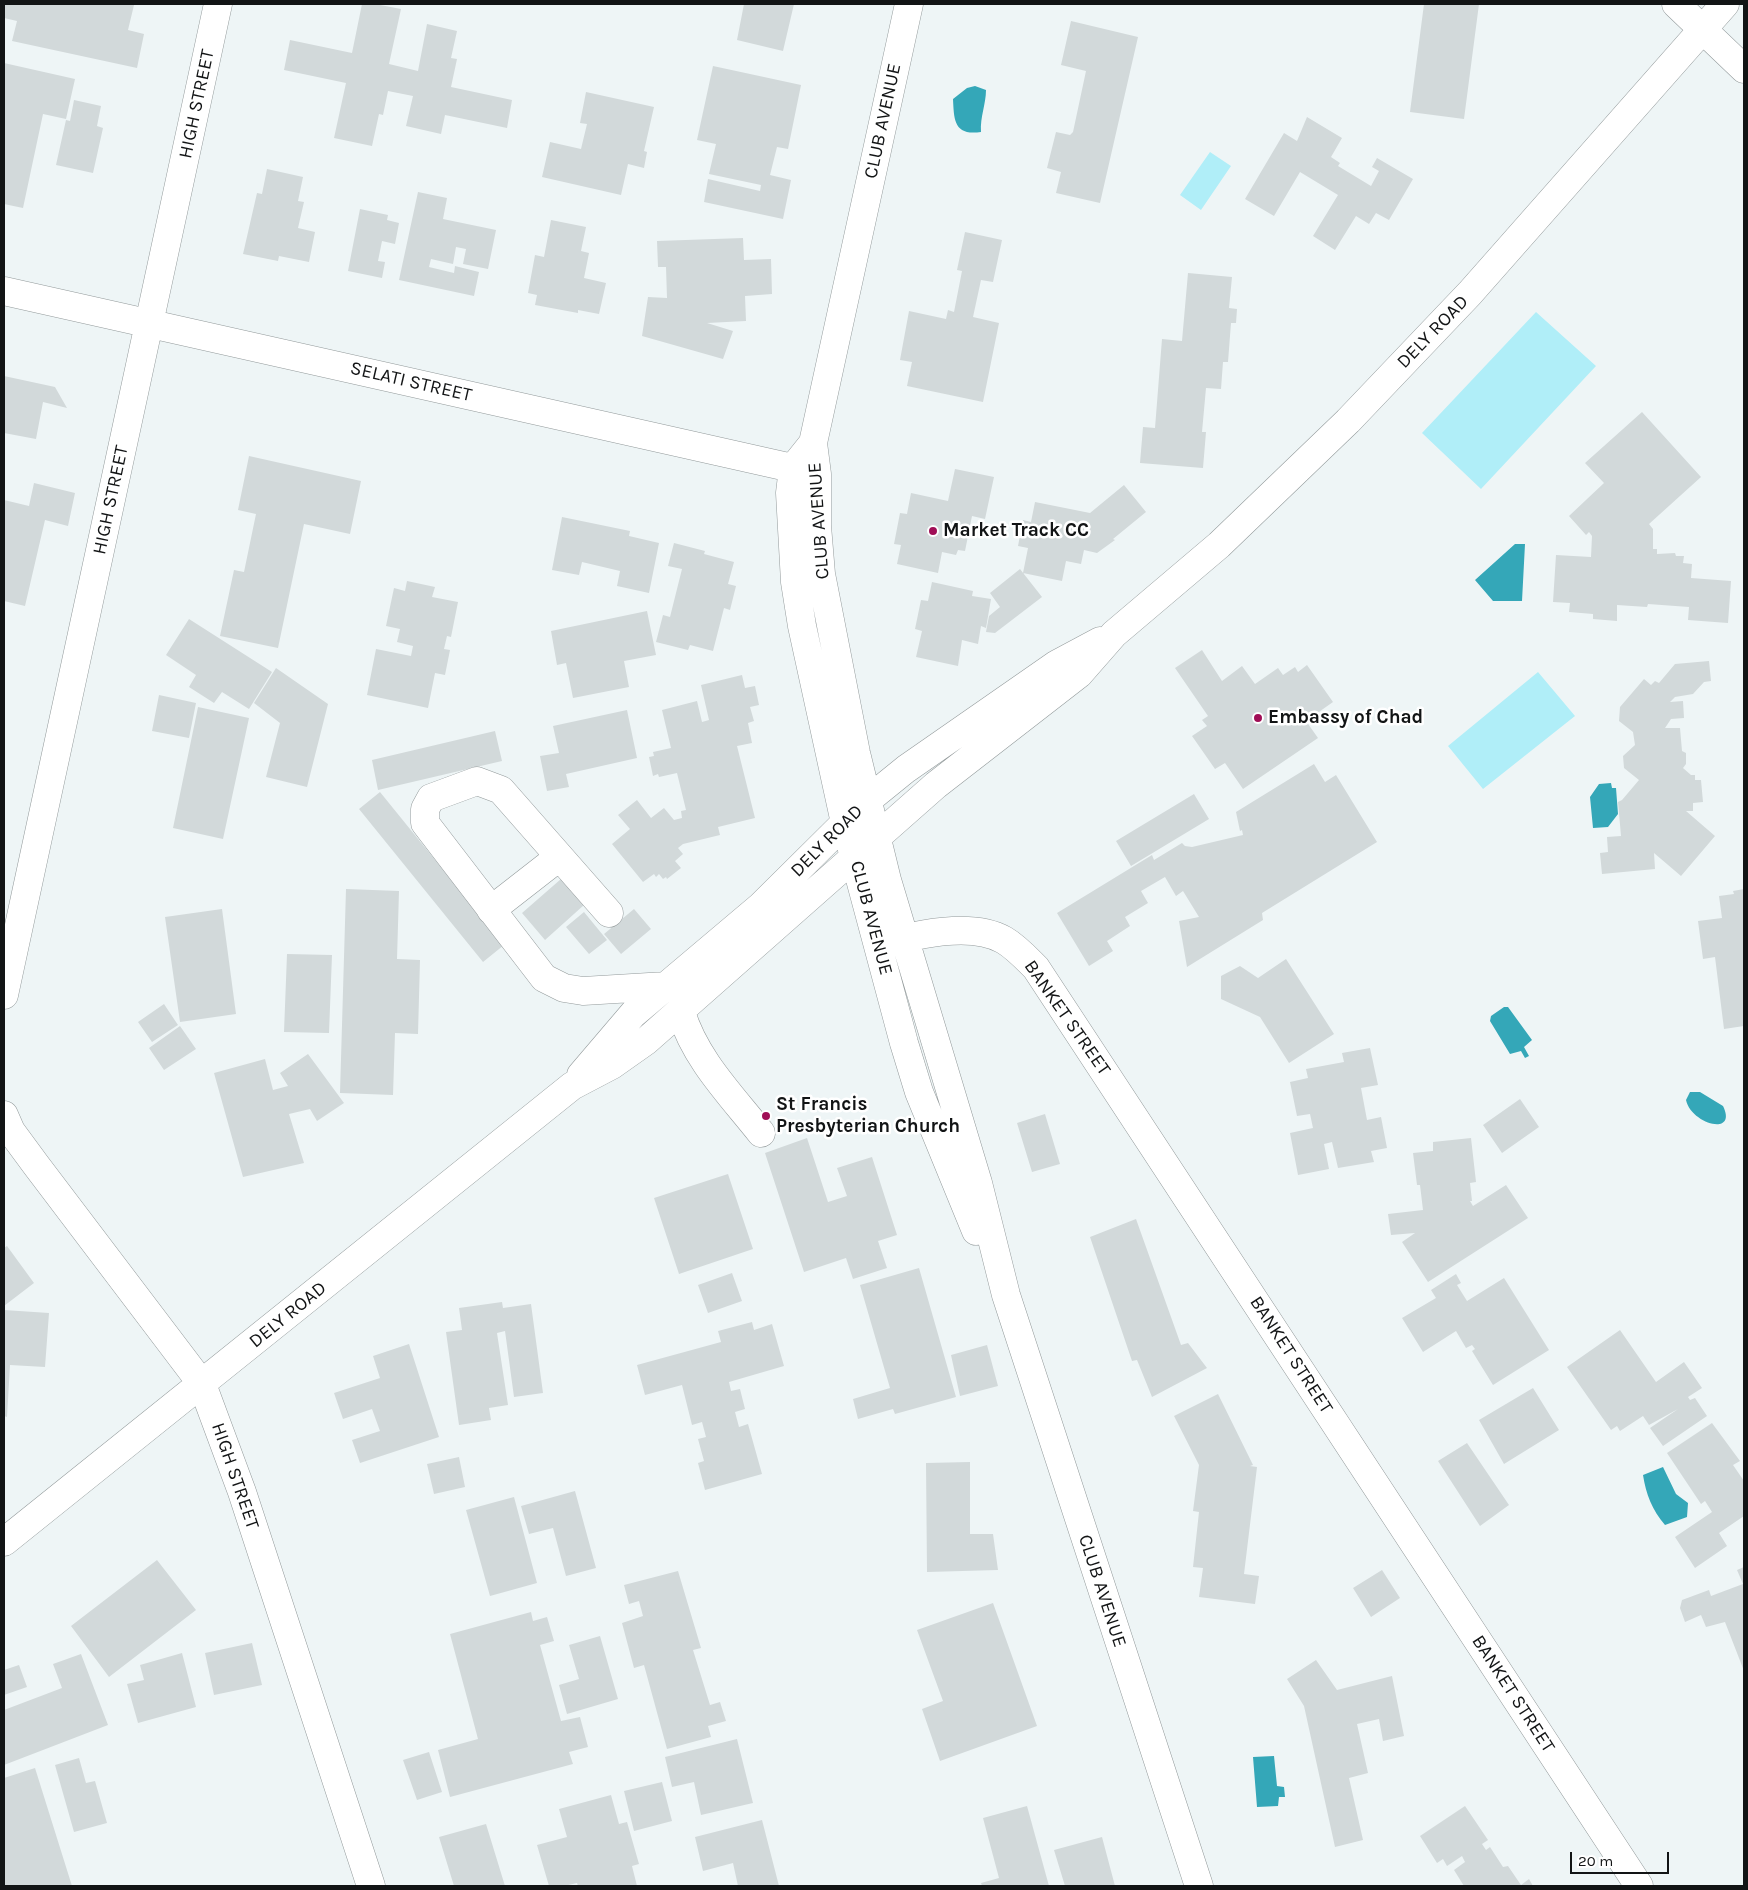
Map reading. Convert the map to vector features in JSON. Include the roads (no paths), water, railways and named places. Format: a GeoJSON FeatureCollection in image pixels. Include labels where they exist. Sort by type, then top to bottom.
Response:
{"type":"FeatureCollection","features":[{"type":"Feature","properties":{"kind":"street","name":"HIGH STREET"},"geometry":{"type":"LineString","coordinates":[[4,995],[218,4]]}},
{"type":"Feature","properties":{"kind":"street","name":"CLUB AVENUE"},"geometry":{"type":"LineString","coordinates":[[891,941],[854,856],[845,823],[802,626],[795,582],[790,493],[805,471],[812,443],[909,4]]}},
{"type":"Feature","properties":{"kind":"street"},"geometry":{"type":"LineString","coordinates":[[1676,4],[1744,69]]}},
{"type":"Feature","properties":{"kind":"street","name":"DELY ROAD"},"geometry":{"type":"LineString","coordinates":[[572,1086],[612,1065],[681,1012],[936,785],[1079,674],[1114,634],[1219,545],[1354,414],[1470,293],[1725,4]]}},
{"type":"Feature","properties":{"kind":"street","name":"SELATI STREET"},"geometry":{"type":"LineString","coordinates":[[4,291],[805,471]]}},
{"type":"Feature","properties":{"kind":"street","name":"CLUB AVENUE"},"geometry":{"type":"LineString","coordinates":[[805,471],[817,526],[821,574],[856,753],[878,836],[891,941],[919,1092],[985,1253],[1006,1295],[1199,1886]]}},
{"type":"Feature","properties":{"kind":"street","name":"DELY ROAD"},"geometry":{"type":"LineString","coordinates":[[4,1542],[572,1086],[633,1014],[761,906],[869,799],[906,769],[1057,664],[1114,634]]}},
{"type":"Feature","properties":{"kind":"street"},"geometry":{"type":"LineString","coordinates":[[609,913],[501,790],[476,781],[431,798],[425,809],[426,822],[544,978],[564,988],[582,991],[666,986]]}},
{"type":"Feature","properties":{"kind":"street"},"geometry":{"type":"LineString","coordinates":[[492,910],[560,857]]}},
{"type":"Feature","properties":{"kind":"street","name":"BANKET STREET"},"geometry":{"type":"LineString","coordinates":[[891,941],[953,931],[983,933],[1009,944],[1036,968],[1639,1886]]}},
{"type":"Feature","properties":{"kind":"street"},"geometry":{"type":"LineString","coordinates":[[681,1012],[692,1042],[700,1057],[761,1133]]}},
{"type":"Feature","properties":{"kind":"street","name":"HIGH STREET"},"geometry":{"type":"LineString","coordinates":[[4,1115],[11,1131],[36,1165],[202,1384],[242,1492],[371,1886]]}},
{"type":"Feature","properties":{"kind":"place","name":"Market Track CC"},"geometry":{"type":"Point","coordinates":[933,531]}},
{"type":"Feature","properties":{"kind":"place","name":"Embassy of Chad"},"geometry":{"type":"Point","coordinates":[1258,718]}},
{"type":"Feature","properties":{"kind":"place","name":"St Francis Presbyterian Church"},"geometry":{"type":"Point","coordinates":[766,1116]}}]}
